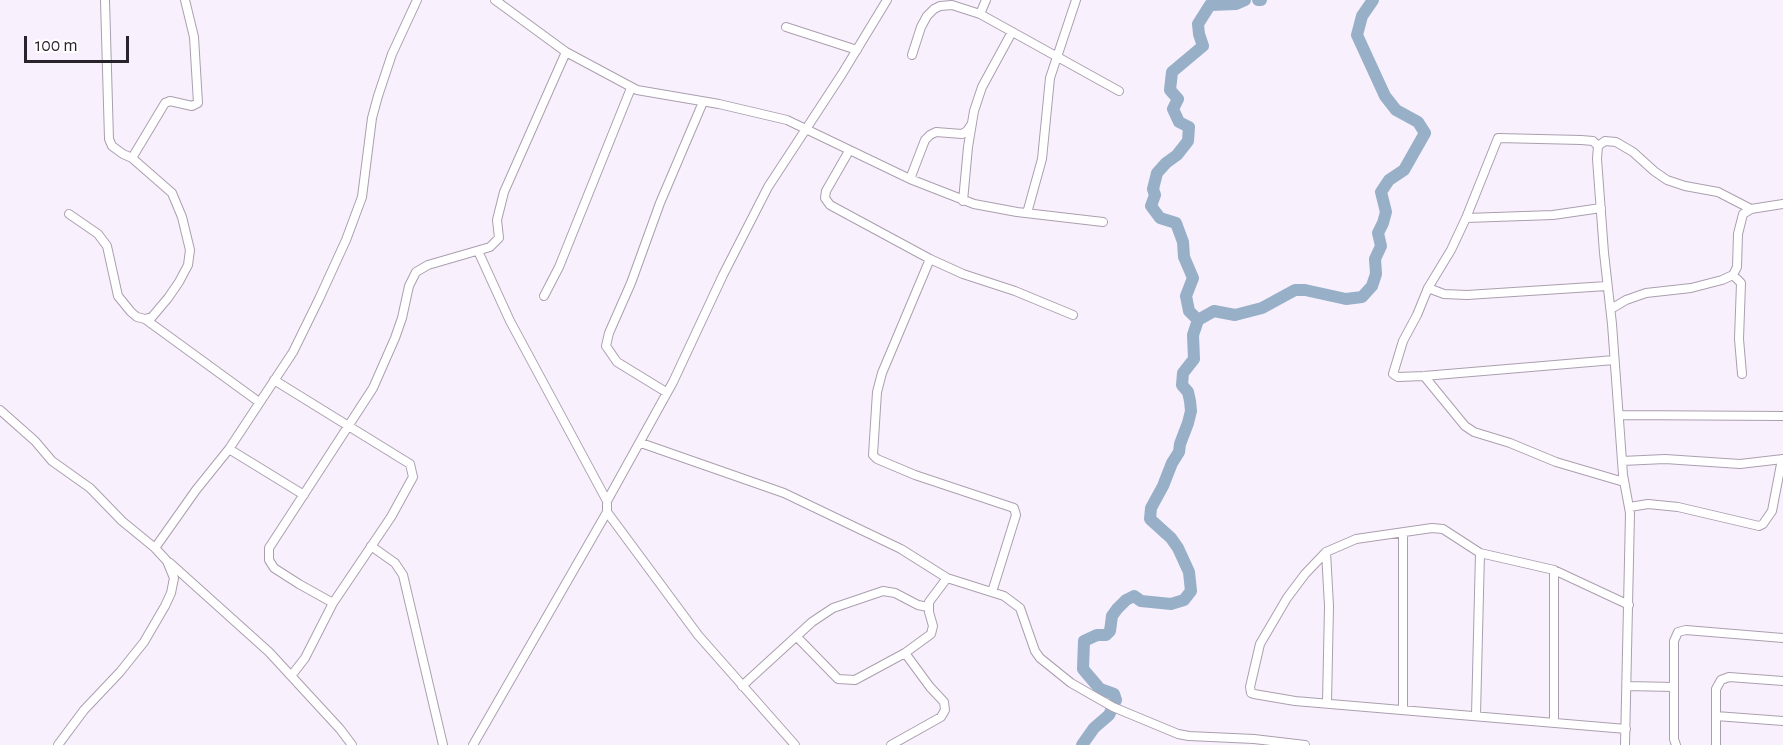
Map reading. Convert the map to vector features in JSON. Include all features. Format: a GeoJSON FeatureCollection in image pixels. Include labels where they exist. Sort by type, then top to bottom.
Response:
{"type":"FeatureCollection","features":[{"type":"Feature","properties":{"kind":"street"},"geometry":{"type":"LineString","coordinates":[[105,0],[109,139],[112,146],[132,158],[172,193],[182,217],[190,250],[188,265],[179,282],[152,316],[146,319]]}},
{"type":"Feature","properties":{"kind":"street"},"geometry":{"type":"LineString","coordinates":[[132,158],[165,103],[170,101],[192,106],[198,103],[194,37],[185,0]]}},
{"type":"Feature","properties":{"kind":"street"},"geometry":{"type":"LineString","coordinates":[[495,0],[566,52],[631,88],[787,120],[849,151],[963,201],[985,207],[1103,222]]}},
{"type":"Feature","properties":{"kind":"street"},"geometry":{"type":"LineString","coordinates":[[607,501],[641,443],[678,372],[759,203],[887,0]]}},
{"type":"Feature","properties":{"kind":"street"},"geometry":{"type":"LineString","coordinates":[[980,14],[986,0]]}},
{"type":"Feature","properties":{"kind":"street"},"geometry":{"type":"LineString","coordinates":[[1027,213],[1042,159],[1050,78],[1076,0]]}},
{"type":"Feature","properties":{"kind":"street"},"geometry":{"type":"LineString","coordinates":[[155,548],[228,449],[293,352],[355,218],[362,197],[372,118],[378,96],[392,54],[417,2]]}},
{"type":"Feature","properties":{"kind":"street"},"geometry":{"type":"LineString","coordinates":[[912,55],[921,27],[934,9],[952,4],[980,14],[1119,91]]}},
{"type":"Feature","properties":{"kind":"street"},"geometry":{"type":"LineString","coordinates":[[786,27],[857,50]]}},
{"type":"Feature","properties":{"kind":"street"},"geometry":{"type":"LineString","coordinates":[[963,201],[972,122],[982,87],[1012,32]]}},
{"type":"Feature","properties":{"kind":"street"},"geometry":{"type":"LineString","coordinates":[[333,603],[274,568],[269,560],[269,548],[373,388],[395,338],[409,286],[416,272],[428,265],[490,247],[499,238],[497,220],[504,192],[566,52]]}},
{"type":"Feature","properties":{"kind":"street"},"geometry":{"type":"LineString","coordinates":[[544,296],[563,256],[631,88]]}},
{"type":"Feature","properties":{"kind":"street"},"geometry":{"type":"LineString","coordinates":[[666,392],[617,362],[606,346],[660,203],[703,102]]}},
{"type":"Feature","properties":{"kind":"street"},"geometry":{"type":"LineString","coordinates":[[910,179],[925,140],[930,135],[936,132],[962,134],[967,131],[972,122]]}},
{"type":"Feature","properties":{"kind":"street"},"geometry":{"type":"LineString","coordinates":[[1614,360],[1424,376],[1398,377],[1393,374],[1403,341],[1428,288],[1451,250],[1466,218],[1498,138],[1581,140],[1593,141],[1598,146],[1597,159],[1607,286],[1611,309],[1622,461],[1630,507],[1625,745]]}},
{"type":"Feature","properties":{"kind":"street"},"geometry":{"type":"LineString","coordinates":[[1598,146],[1605,141],[1616,142],[1633,152],[1667,180],[1697,189],[1718,192],[1751,209]]}},
{"type":"Feature","properties":{"kind":"street"},"geometry":{"type":"LineString","coordinates":[[849,151],[826,190],[824,195],[827,202],[930,259],[963,274],[1015,291],[1073,315]]}},
{"type":"Feature","properties":{"kind":"street"},"geometry":{"type":"LineString","coordinates":[[1611,309],[1646,292],[1691,288],[1733,275],[1737,267],[1741,218],[1751,209],[1783,204]]}},
{"type":"Feature","properties":{"kind":"street"},"geometry":{"type":"LineString","coordinates":[[1466,218],[1553,215],[1601,208]]}},
{"type":"Feature","properties":{"kind":"street"},"geometry":{"type":"LineString","coordinates":[[69,214],[98,234],[107,246],[118,296],[131,312],[137,317],[146,319],[260,402]]}},
{"type":"Feature","properties":{"kind":"street"},"geometry":{"type":"LineString","coordinates":[[473,745],[607,512],[607,501],[510,321],[478,251]]}},
{"type":"Feature","properties":{"kind":"street"},"geometry":{"type":"LineString","coordinates":[[930,259],[882,373],[877,392],[873,455],[877,459],[915,475],[1014,508],[1016,515],[992,592]]}},
{"type":"Feature","properties":{"kind":"street"},"geometry":{"type":"LineString","coordinates":[[1733,275],[1741,283],[1739,339],[1742,374]]}},
{"type":"Feature","properties":{"kind":"street"},"geometry":{"type":"LineString","coordinates":[[1428,288],[1444,294],[1467,295],[1607,286]]}},
{"type":"Feature","properties":{"kind":"street"},"geometry":{"type":"LineString","coordinates":[[1424,376],[1465,426],[1474,432],[1510,443],[1556,462],[1624,482]]}},
{"type":"Feature","properties":{"kind":"street"},"geometry":{"type":"LineString","coordinates":[[274,380],[410,464],[413,477],[333,603],[305,658],[291,676]]}},
{"type":"Feature","properties":{"kind":"street"},"geometry":{"type":"LineString","coordinates":[[0,410],[35,441],[52,461],[90,488],[122,522],[155,548],[269,652],[352,745]]}},
{"type":"Feature","properties":{"kind":"street"},"geometry":{"type":"LineString","coordinates":[[1619,415],[1783,416]]}},
{"type":"Feature","properties":{"kind":"street"},"geometry":{"type":"LineString","coordinates":[[641,443],[784,493],[901,549],[947,578],[1004,596],[1020,608],[1035,651],[1047,666],[1113,707],[1169,731],[1190,736],[1254,739],[1305,745]]}},
{"type":"Feature","properties":{"kind":"street"},"geometry":{"type":"LineString","coordinates":[[228,449],[304,495]]}},
{"type":"Feature","properties":{"kind":"street"},"geometry":{"type":"LineString","coordinates":[[1622,461],[1665,459],[1740,464],[1783,459],[1772,511],[1759,526],[1678,507],[1648,504],[1630,507]]}},
{"type":"Feature","properties":{"kind":"street"},"geometry":{"type":"LineString","coordinates":[[607,512],[665,593],[742,686],[795,745]]}},
{"type":"Feature","properties":{"kind":"street"},"geometry":{"type":"LineString","coordinates":[[1626,729],[1295,701],[1254,694],[1251,693],[1250,687],[1260,644],[1287,597],[1326,552],[1356,539],[1432,528],[1443,529],[1480,553],[1554,570],[1629,605]]}},
{"type":"Feature","properties":{"kind":"street"},"geometry":{"type":"LineString","coordinates":[[1403,533],[1403,710]]}},
{"type":"Feature","properties":{"kind":"street"},"geometry":{"type":"LineString","coordinates":[[371,546],[395,563],[403,574],[443,745]]}},
{"type":"Feature","properties":{"kind":"street"},"geometry":{"type":"LineString","coordinates":[[1326,552],[1329,606],[1327,703]]}},
{"type":"Feature","properties":{"kind":"street"},"geometry":{"type":"LineString","coordinates":[[1476,715],[1480,553]]}},
{"type":"Feature","properties":{"kind":"street"},"geometry":{"type":"LineString","coordinates":[[58,745],[84,710],[120,672],[156,623],[173,586],[174,578],[167,561]]}},
{"type":"Feature","properties":{"kind":"street"},"geometry":{"type":"LineString","coordinates":[[1554,570],[1554,723]]}},
{"type":"Feature","properties":{"kind":"street"},"geometry":{"type":"LineString","coordinates":[[797,638],[838,679],[855,680],[905,653],[931,634],[933,626],[928,607],[932,597],[947,578]]}},
{"type":"Feature","properties":{"kind":"street"},"geometry":{"type":"LineString","coordinates":[[742,686],[812,622],[833,608],[877,592],[889,591],[918,605],[928,607]]}},
{"type":"Feature","properties":{"kind":"street"},"geometry":{"type":"LineString","coordinates":[[1676,745],[1674,739],[1674,641],[1678,633],[1686,630],[1783,639]]}},
{"type":"Feature","properties":{"kind":"street"},"geometry":{"type":"LineString","coordinates":[[891,745],[941,717],[945,710],[944,702],[905,653]]}},
{"type":"Feature","properties":{"kind":"street"},"geometry":{"type":"LineString","coordinates":[[1716,745],[1716,689],[1721,680],[1725,678],[1783,681]]}},
{"type":"Feature","properties":{"kind":"street"},"geometry":{"type":"LineString","coordinates":[[1627,686],[1674,687]]}},
{"type":"Feature","properties":{"kind":"street"},"geometry":{"type":"LineString","coordinates":[[1716,716],[1783,721]]}},
{"type":"Feature","properties":{"kind":"waterway"},"geometry":{"type":"LineString","coordinates":[[1198,320],[1189,311],[1186,296],[1193,278],[1184,257],[1183,242],[1176,223],[1160,218],[1151,206],[1155,195],[1153,189],[1157,173],[1177,155],[1188,141],[1189,127],[1179,122],[1173,109],[1178,99],[1170,90],[1172,72],[1203,46],[1198,24],[1210,5],[1236,4],[1245,0]]}},
{"type":"Feature","properties":{"kind":"waterway"},"geometry":{"type":"LineString","coordinates":[[1082,745],[1094,728],[1109,715],[1116,700],[1114,694],[1100,689],[1083,669],[1084,641],[1097,635],[1106,635],[1110,631],[1112,616],[1117,609],[1134,596],[1141,601],[1171,604],[1184,600],[1191,591],[1189,572],[1178,548],[1171,538],[1150,519],[1151,508],[1179,452],[1191,411],[1188,392],[1182,385],[1183,373],[1194,359],[1193,335],[1198,320],[1214,311],[1235,315],[1262,308],[1295,290],[1346,299],[1362,297],[1372,286],[1376,274],[1375,259],[1381,246],[1378,233],[1386,212],[1381,192],[1389,180],[1404,170],[1425,133],[1418,122],[1396,110],[1385,96],[1357,35],[1362,16],[1373,0]]}}]}
